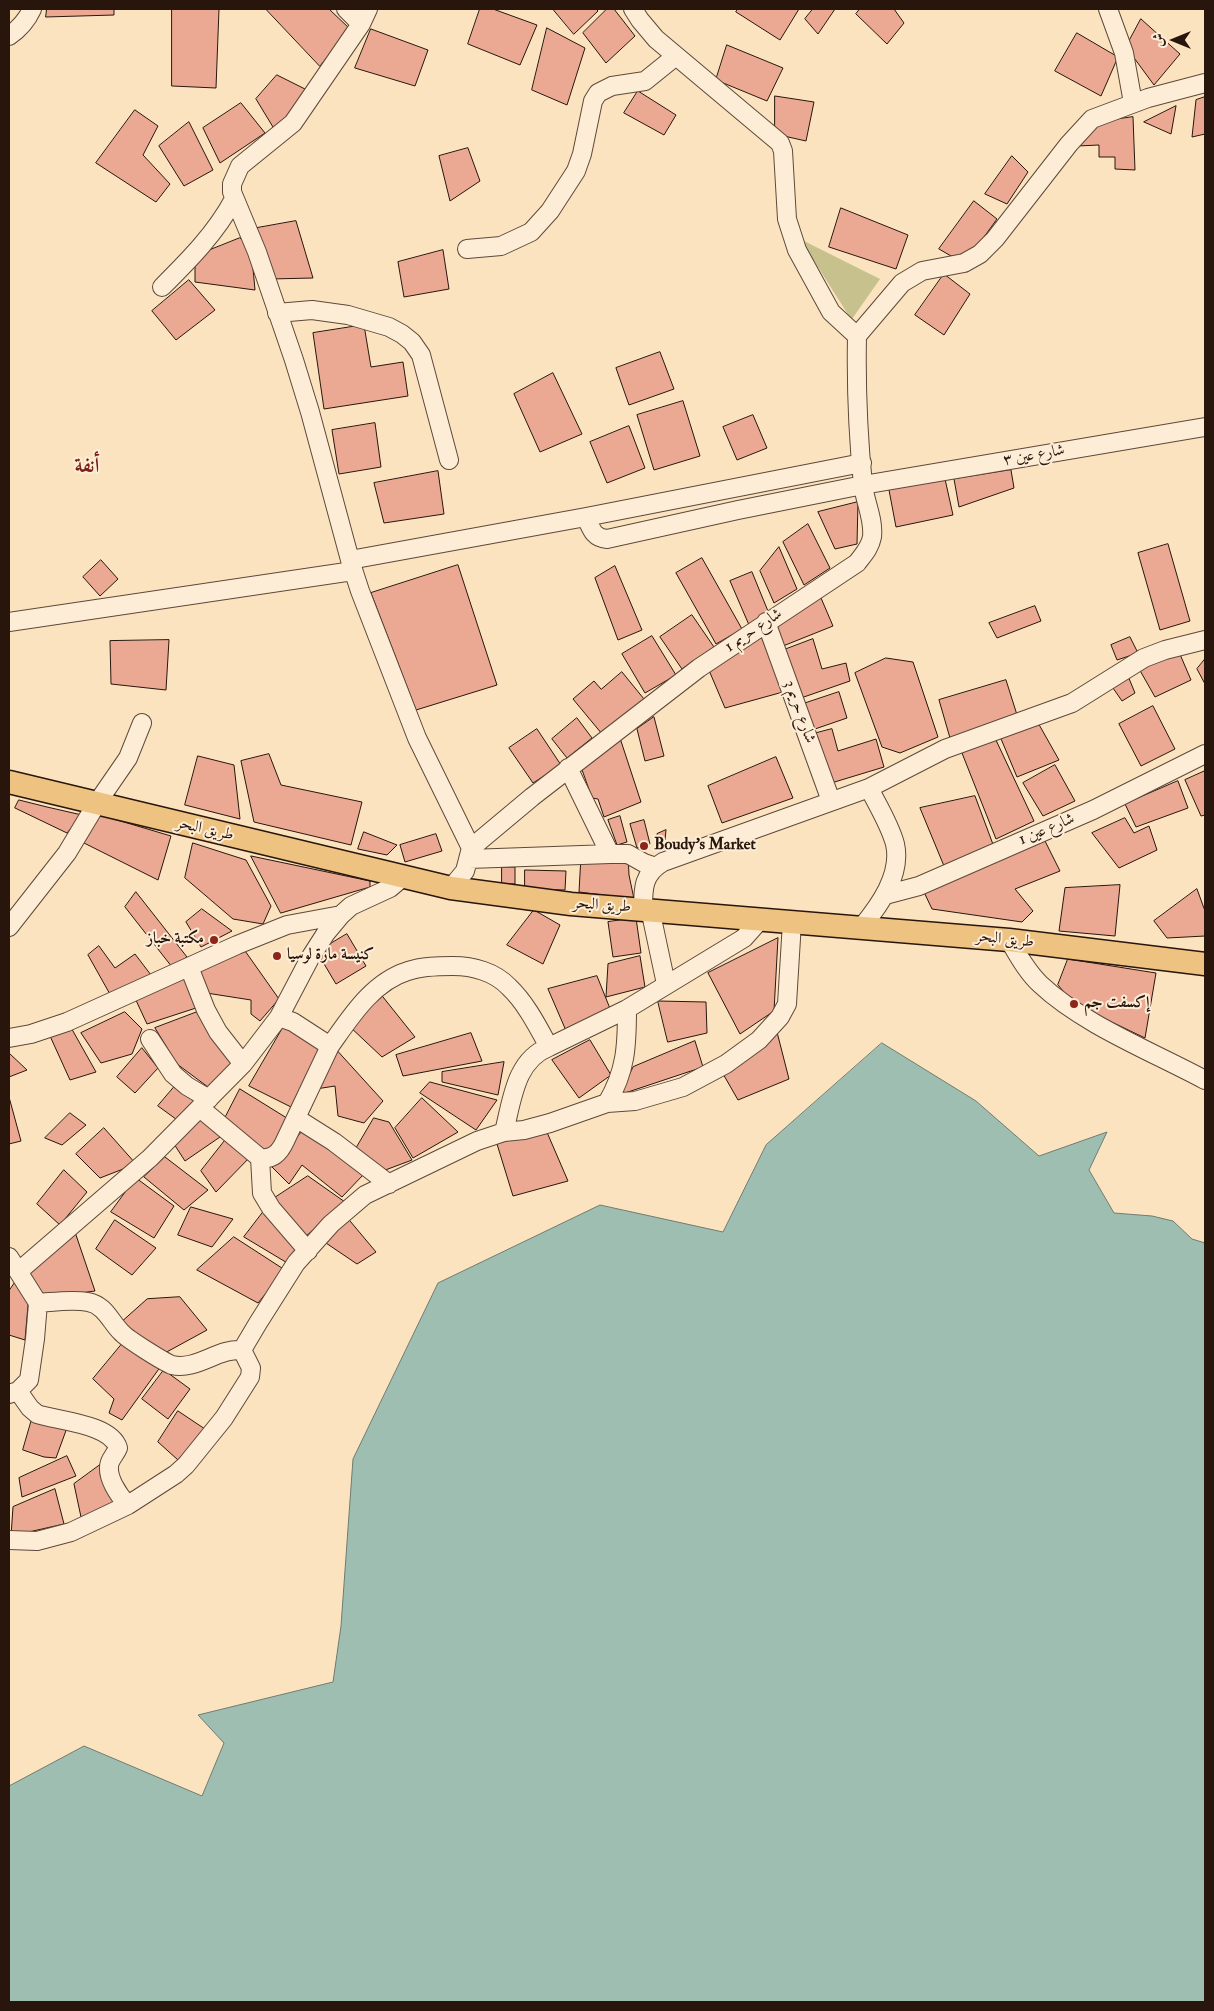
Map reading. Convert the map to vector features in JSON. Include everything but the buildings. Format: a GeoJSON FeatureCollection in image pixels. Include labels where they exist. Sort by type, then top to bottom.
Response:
{"type":"FeatureCollection","features":[{"type":"Feature","properties":{"kind":"main road","name":"طريق البحر"},"geometry":{"type":"LineString","coordinates":[[9,782],[451,888],[571,904],[1009,940],[1205,964]]}},
{"type":"Feature","properties":{"kind":"street"},"geometry":{"type":"LineString","coordinates":[[9,36],[18,30],[28,18],[32,9]]}},
{"type":"Feature","properties":{"kind":"street"},"geometry":{"type":"LineString","coordinates":[[346,9],[364,16],[293,123],[240,166],[232,184],[234,199],[257,252],[310,412],[352,566],[418,738],[470,854],[628,854],[656,867]]}},
{"type":"Feature","properties":{"kind":"street"},"geometry":{"type":"LineString","coordinates":[[633,9],[646,28],[676,56],[780,143],[787,219],[797,250],[831,312],[857,336],[902,282],[922,271],[964,264],[980,254],[995,239],[1084,127],[1098,116],[1133,103],[1205,82]]}},
{"type":"Feature","properties":{"kind":"street"},"geometry":{"type":"LineString","coordinates":[[1108,9],[1124,53],[1133,103]]}},
{"type":"Feature","properties":{"kind":"street"},"geometry":{"type":"LineString","coordinates":[[467,249],[501,246],[531,232],[555,204],[576,171],[582,154],[593,101],[598,93],[612,86],[645,81],[676,56]]}},
{"type":"Feature","properties":{"kind":"street"},"geometry":{"type":"LineString","coordinates":[[162,287],[188,261],[216,228],[234,199]]}},
{"type":"Feature","properties":{"kind":"street"},"geometry":{"type":"LineString","coordinates":[[277,313],[312,310],[348,314],[394,330],[412,342],[421,355],[449,460]]}},
{"type":"Feature","properties":{"kind":"street","name":"شارع حريم 1"},"geometry":{"type":"LineString","coordinates":[[451,888],[464,871],[470,854],[568,768],[698,668],[857,563],[864,554],[869,547],[872,530],[863,486],[858,402],[857,336]]}},
{"type":"Feature","properties":{"kind":"street","name":"شارع عين ٣"},"geometry":{"type":"LineString","coordinates":[[586,517],[591,530],[596,536],[607,540],[738,510],[863,486],[1205,427]]}},
{"type":"Feature","properties":{"kind":"street"},"geometry":{"type":"LineString","coordinates":[[9,622],[352,566],[586,517],[862,463]]}},
{"type":"Feature","properties":{"kind":"street","name":"شارع حريم 3"},"geometry":{"type":"LineString","coordinates":[[766,622],[831,801]]}},
{"type":"Feature","properties":{"kind":"street"},"geometry":{"type":"LineString","coordinates":[[666,984],[646,909],[645,881],[656,867],[663,862],[869,788],[945,749],[1072,703],[1144,658],[1165,650],[1205,640]]}},
{"type":"Feature","properties":{"kind":"street"},"geometry":{"type":"LineString","coordinates":[[9,927],[67,853],[97,803],[128,758],[142,723]]}},
{"type":"Feature","properties":{"kind":"street","name":"شارع عين 1"},"geometry":{"type":"LineString","coordinates":[[885,895],[919,886],[1093,810],[1205,754]]}},
{"type":"Feature","properties":{"kind":"street"},"geometry":{"type":"LineString","coordinates":[[568,768],[610,854]]}},
{"type":"Feature","properties":{"kind":"street"},"geometry":{"type":"LineString","coordinates":[[860,928],[885,895],[896,863],[895,845],[891,831],[869,788]]}},
{"type":"Feature","properties":{"kind":"street"},"geometry":{"type":"LineString","coordinates":[[128,1505],[117,1491],[110,1473],[110,1461],[118,1448],[115,1441],[99,1429],[37,1414],[13,1392],[25,1386],[31,1372],[38,1303],[14,1264],[150,1158],[243,1064],[279,1016],[310,958],[341,915],[351,906],[390,888],[403,877]]}},
{"type":"Feature","properties":{"kind":"street"},"geometry":{"type":"LineString","coordinates":[[9,1038],[31,1034],[67,1022],[287,925],[341,915]]}},
{"type":"Feature","properties":{"kind":"street"},"geometry":{"type":"LineString","coordinates":[[504,1132],[520,1072],[534,1054],[627,1009],[737,943],[760,920]]}},
{"type":"Feature","properties":{"kind":"street"},"geometry":{"type":"LineString","coordinates":[[242,1350],[292,1270],[331,1224],[356,1201],[430,1166],[464,1146],[504,1132],[541,1126],[607,1104],[635,1101],[683,1087],[718,1069],[759,1040],[780,1018],[788,1004],[792,922]]}},
{"type":"Feature","properties":{"kind":"street"},"geometry":{"type":"LineString","coordinates":[[1009,940],[1038,983],[1060,1000],[1082,1015],[1205,1080]]}},
{"type":"Feature","properties":{"kind":"street"},"geometry":{"type":"LineString","coordinates":[[260,1158],[268,1158],[278,1153],[330,1046],[362,1004],[377,988],[390,979],[408,971],[442,966],[460,966],[483,971],[496,977],[510,988],[535,1022],[548,1047]]}},
{"type":"Feature","properties":{"kind":"street"},"geometry":{"type":"LineString","coordinates":[[189,967],[206,1010],[218,1032],[243,1064]]}},
{"type":"Feature","properties":{"kind":"street"},"geometry":{"type":"LineString","coordinates":[[607,1104],[625,1063],[627,1009]]}},
{"type":"Feature","properties":{"kind":"street"},"geometry":{"type":"LineString","coordinates":[[279,1016],[293,1022],[330,1046]]}},
{"type":"Feature","properties":{"kind":"street"},"geometry":{"type":"LineString","coordinates":[[150,1039],[173,1074],[260,1158],[262,1193],[271,1208],[308,1251]]}},
{"type":"Feature","properties":{"kind":"street"},"geometry":{"type":"LineString","coordinates":[[296,1118],[334,1142],[389,1184]]}},
{"type":"Feature","properties":{"kind":"street"},"geometry":{"type":"LineString","coordinates":[[38,1303],[77,1301],[88,1302],[97,1306],[111,1318],[122,1334],[170,1364],[187,1365],[232,1349],[242,1350]]}},
{"type":"Feature","properties":{"kind":"street"},"geometry":{"type":"LineString","coordinates":[[9,1540],[24,1542],[48,1539],[94,1522],[128,1505],[163,1483],[186,1465],[224,1418],[251,1374],[251,1368],[242,1350]]}},
{"type":"Feature","properties":{"kind":"shaded area"},"geometry":{"type":"Polygon","coordinates":[[[800,239],[880,279],[852,319],[851,319],[800,239]]]}},
{"type":"Feature","properties":{"kind":"shaded area"},"geometry":{"type":"Polygon","coordinates":[[[882,1043],[976,1101],[1039,1156],[1107,1132],[1089,1170],[1114,1213],[1152,1216],[1173,1221],[1192,1239],[1205,1243],[1205,2002],[9,2002],[9,1786],[84,1746],[202,1796],[224,1743],[198,1715],[333,1682],[341,1626],[353,1459],[438,1283],[600,1205],[723,1232],[766,1145],[882,1043]]]}},
{"type":"Feature","properties":{"kind":"place","name":"Boudy's Market"},"geometry":{"type":"Point","coordinates":[644,846]}},
{"type":"Feature","properties":{"kind":"place","name":"مكتبة خباز"},"geometry":{"type":"Point","coordinates":[214,940]}},
{"type":"Feature","properties":{"kind":"place","name":"كنيسة مارة لوسيا"},"geometry":{"type":"Point","coordinates":[277,956]}},
{"type":"Feature","properties":{"kind":"place","name":"إكسفت جم"},"geometry":{"type":"Point","coordinates":[1074,1004]}},
{"type":"Feature","properties":{"kind":"district","name":"أنفة"},"geometry":{"type":"Point","coordinates":[87,467]}}]}
